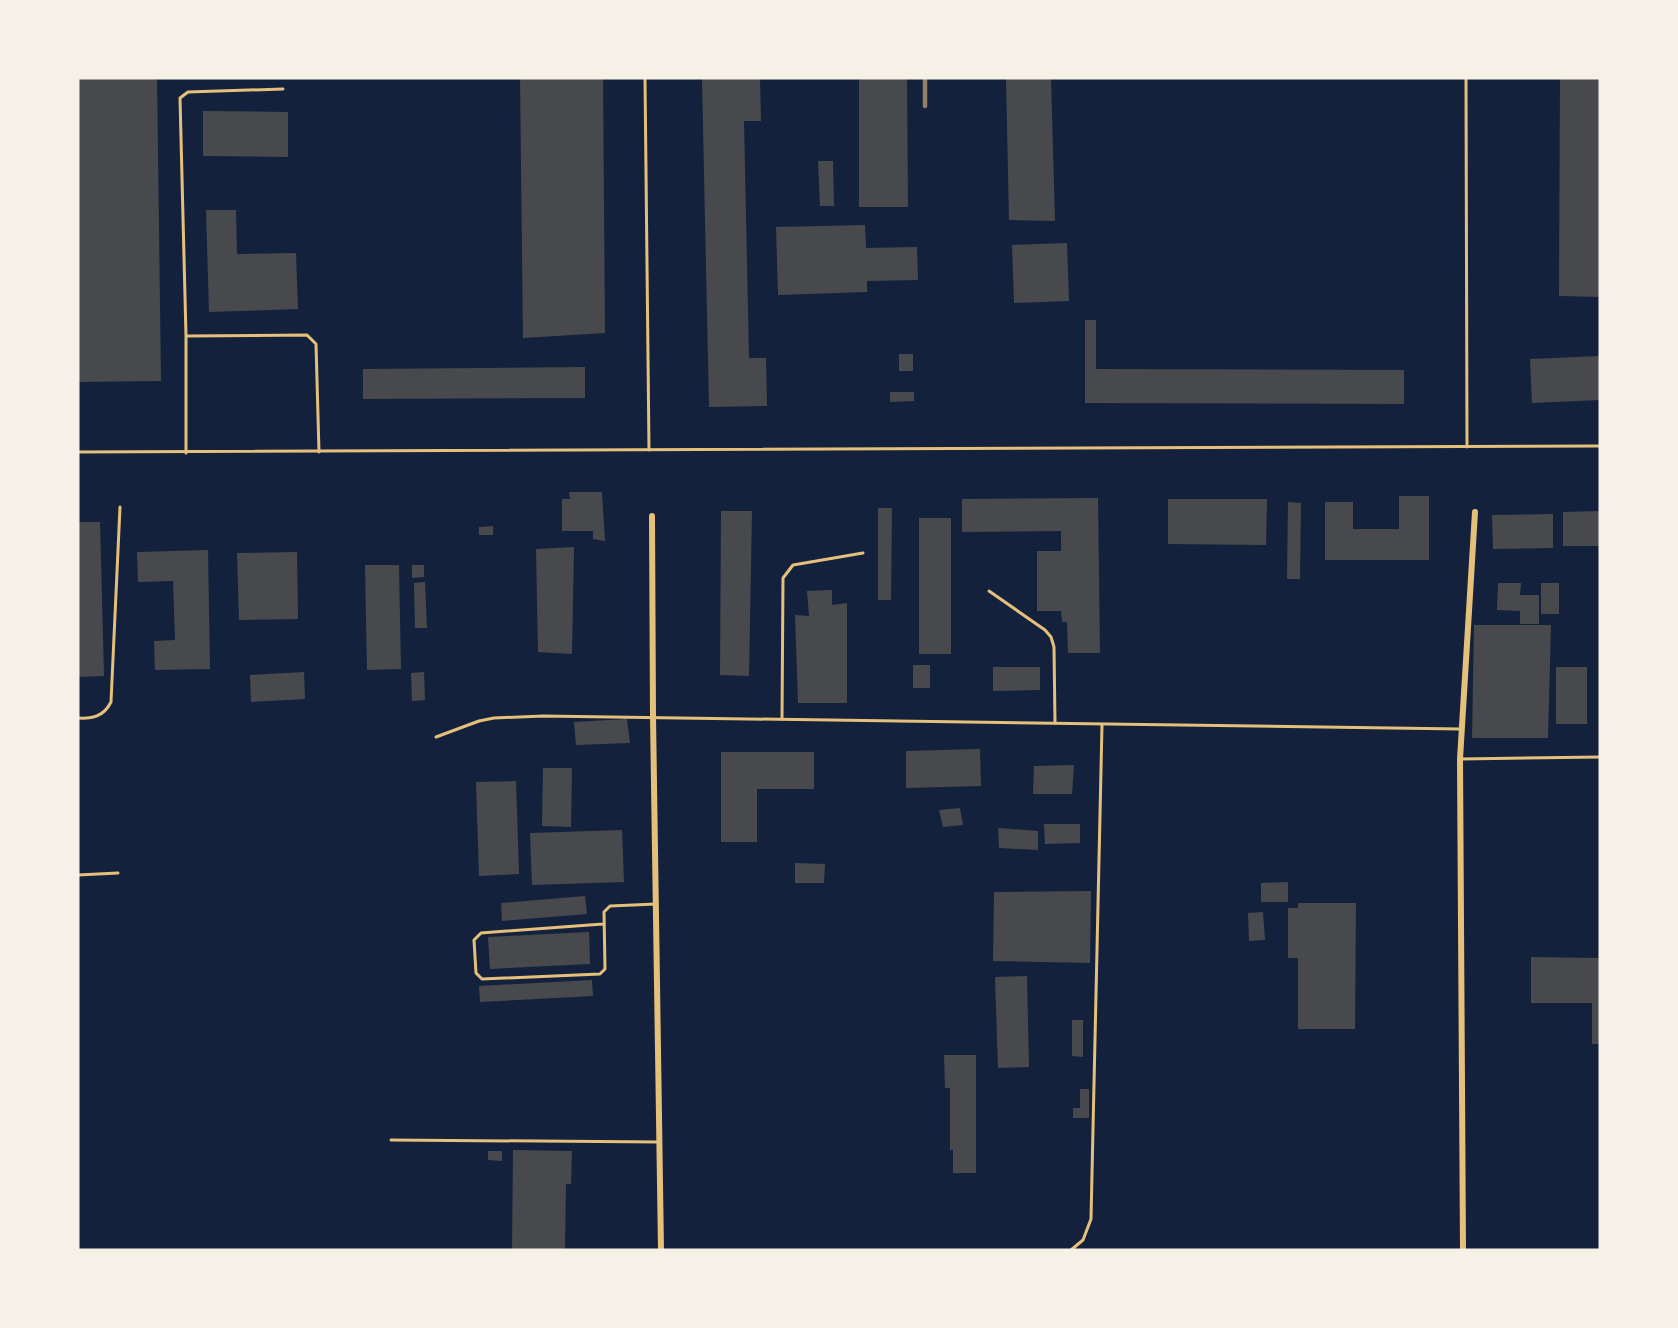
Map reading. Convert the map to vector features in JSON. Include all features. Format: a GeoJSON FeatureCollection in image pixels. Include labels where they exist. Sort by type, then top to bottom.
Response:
{"type":"FeatureCollection","features":[{"type":"Feature","properties":{"kind":"street"},"geometry":{"type":"LineString","coordinates":[[1463,1250],[1460,759],[1475,512]]}},
{"type":"Feature","properties":{"kind":"street"},"geometry":{"type":"LineString","coordinates":[[652,516],[661,1250]]}},
{"type":"Feature","properties":{"kind":"lane"},"geometry":{"type":"LineString","coordinates":[[645,78],[649,450]]}},
{"type":"Feature","properties":{"kind":"lane"},"geometry":{"type":"LineString","coordinates":[[1466,78],[1467,447]]}},
{"type":"Feature","properties":{"kind":"lane"},"geometry":{"type":"LineString","coordinates":[[186,453],[186,336],[180,98],[188,92],[283,88]]}},
{"type":"Feature","properties":{"kind":"lane"},"geometry":{"type":"LineString","coordinates":[[186,336],[307,334],[316,344],[319,452]]}},
{"type":"Feature","properties":{"kind":"lane"},"geometry":{"type":"LineString","coordinates":[[78,452],[1600,446]]}},
{"type":"Feature","properties":{"kind":"lane"},"geometry":{"type":"LineString","coordinates":[[78,718],[90,719],[106,712],[111,702],[120,507]]}},
{"type":"Feature","properties":{"kind":"lane"},"geometry":{"type":"LineString","coordinates":[[782,719],[783,578],[793,565],[863,553]]}},
{"type":"Feature","properties":{"kind":"lane"},"geometry":{"type":"LineString","coordinates":[[989,591],[1045,630],[1051,637],[1054,646],[1055,723]]}},
{"type":"Feature","properties":{"kind":"lane"},"geometry":{"type":"LineString","coordinates":[[436,737],[494,718],[543,716],[1462,729]]}},
{"type":"Feature","properties":{"kind":"lane"},"geometry":{"type":"LineString","coordinates":[[1071,1250],[1083,1240],[1091,1219],[1102,724]]}},
{"type":"Feature","properties":{"kind":"lane"},"geometry":{"type":"LineString","coordinates":[[1460,759],[1600,757]]}},
{"type":"Feature","properties":{"kind":"lane"},"geometry":{"type":"LineString","coordinates":[[78,875],[118,873]]}},
{"type":"Feature","properties":{"kind":"lane"},"geometry":{"type":"LineString","coordinates":[[603,924],[481,933],[474,940],[476,973],[482,979],[600,974],[605,969],[604,912],[610,906],[656,904]]}},
{"type":"Feature","properties":{"kind":"lane"},"geometry":{"type":"LineString","coordinates":[[391,1140],[659,1142]]}},
{"type":"Feature","properties":{"kind":"building"},"geometry":{"type":"Polygon","coordinates":[[[78,78],[157,78],[161,381],[78,382],[78,78]]]}},
{"type":"Feature","properties":{"kind":"building"},"geometry":{"type":"Polygon","coordinates":[[[520,78],[603,78],[605,333],[523,338],[520,78]]]}},
{"type":"Feature","properties":{"kind":"building"},"geometry":{"type":"Polygon","coordinates":[[[760,78],[761,121],[744,121],[749,358],[766,358],[767,406],[709,407],[702,79],[760,78]]]}},
{"type":"Feature","properties":{"kind":"building"},"geometry":{"type":"Polygon","coordinates":[[[859,78],[907,78],[908,207],[859,207],[859,78]]]}},
{"type":"Feature","properties":{"kind":"building"},"geometry":{"type":"Polygon","coordinates":[[[1006,78],[1051,78],[1055,221],[1009,220],[1006,78]]]}},
{"type":"Feature","properties":{"kind":"building"},"geometry":{"type":"Polygon","coordinates":[[[1560,78],[1600,78],[1600,297],[1559,296],[1560,78]]]}},
{"type":"Feature","properties":{"kind":"building"},"geometry":{"type":"Polygon","coordinates":[[[203,111],[288,112],[288,157],[203,156],[203,111]]]}},
{"type":"Feature","properties":{"kind":"building"},"geometry":{"type":"Polygon","coordinates":[[[818,161],[833,161],[834,206],[820,206],[818,161]]]}},
{"type":"Feature","properties":{"kind":"building"},"geometry":{"type":"Polygon","coordinates":[[[206,210],[236,210],[237,254],[296,253],[298,309],[209,312],[206,210]]]}},
{"type":"Feature","properties":{"kind":"building"},"geometry":{"type":"Polygon","coordinates":[[[865,225],[866,248],[917,247],[918,280],[867,281],[867,292],[778,295],[776,227],[865,225]]]}},
{"type":"Feature","properties":{"kind":"building"},"geometry":{"type":"Polygon","coordinates":[[[1067,243],[1069,301],[1014,303],[1012,245],[1067,243]]]}},
{"type":"Feature","properties":{"kind":"building"},"geometry":{"type":"Polygon","coordinates":[[[1085,320],[1096,320],[1096,369],[1404,370],[1404,404],[1085,403],[1085,320]]]}},
{"type":"Feature","properties":{"kind":"building"},"geometry":{"type":"Polygon","coordinates":[[[899,354],[913,354],[913,371],[899,371],[899,354]]]}},
{"type":"Feature","properties":{"kind":"building"},"geometry":{"type":"Polygon","coordinates":[[[1600,356],[1600,400],[1532,403],[1530,359],[1600,356]]]}},
{"type":"Feature","properties":{"kind":"building"},"geometry":{"type":"Polygon","coordinates":[[[585,367],[585,398],[363,399],[363,369],[585,367]]]}},
{"type":"Feature","properties":{"kind":"building"},"geometry":{"type":"Polygon","coordinates":[[[890,392],[914,392],[914,401],[890,402],[890,392]]]}},
{"type":"Feature","properties":{"kind":"building"},"geometry":{"type":"Polygon","coordinates":[[[569,492],[602,492],[605,541],[593,539],[593,531],[562,531],[562,499],[570,499],[569,492]]]}},
{"type":"Feature","properties":{"kind":"building"},"geometry":{"type":"Polygon","coordinates":[[[1399,496],[1429,496],[1429,560],[1325,560],[1325,502],[1353,502],[1353,529],[1399,529],[1399,496]]]}},
{"type":"Feature","properties":{"kind":"building"},"geometry":{"type":"Polygon","coordinates":[[[1098,498],[1100,653],[1068,653],[1067,622],[1062,622],[1061,611],[1037,611],[1037,551],[1061,551],[1061,531],[962,532],[962,499],[1098,498]]]}},
{"type":"Feature","properties":{"kind":"building"},"geometry":{"type":"Polygon","coordinates":[[[1168,499],[1267,499],[1266,545],[1168,544],[1168,499]]]}},
{"type":"Feature","properties":{"kind":"building"},"geometry":{"type":"Polygon","coordinates":[[[1288,502],[1301,503],[1300,579],[1287,579],[1288,502]]]}},
{"type":"Feature","properties":{"kind":"building"},"geometry":{"type":"Polygon","coordinates":[[[878,508],[892,508],[891,600],[878,600],[878,508]]]}},
{"type":"Feature","properties":{"kind":"building"},"geometry":{"type":"Polygon","coordinates":[[[721,511],[752,511],[749,676],[720,675],[721,511]]]}},
{"type":"Feature","properties":{"kind":"building"},"geometry":{"type":"Polygon","coordinates":[[[1600,511],[1600,546],[1563,546],[1563,512],[1600,511]]]}},
{"type":"Feature","properties":{"kind":"building"},"geometry":{"type":"Polygon","coordinates":[[[1553,514],[1553,548],[1493,549],[1492,515],[1553,514]]]}},
{"type":"Feature","properties":{"kind":"building"},"geometry":{"type":"Polygon","coordinates":[[[919,518],[951,518],[951,654],[919,654],[919,518]]]}},
{"type":"Feature","properties":{"kind":"building"},"geometry":{"type":"Polygon","coordinates":[[[78,522],[100,522],[104,676],[78,677],[78,522]]]}},
{"type":"Feature","properties":{"kind":"building"},"geometry":{"type":"Polygon","coordinates":[[[493,526],[493,535],[479,535],[479,527],[493,526]]]}},
{"type":"Feature","properties":{"kind":"building"},"geometry":{"type":"Polygon","coordinates":[[[574,547],[572,654],[538,652],[536,549],[574,547]]]}},
{"type":"Feature","properties":{"kind":"building"},"geometry":{"type":"Polygon","coordinates":[[[208,550],[210,669],[155,670],[154,641],[175,640],[173,581],[138,582],[137,552],[208,550]]]}},
{"type":"Feature","properties":{"kind":"building"},"geometry":{"type":"Polygon","coordinates":[[[297,552],[298,619],[239,620],[237,553],[297,552]]]}},
{"type":"Feature","properties":{"kind":"building"},"geometry":{"type":"Polygon","coordinates":[[[365,565],[399,565],[401,669],[367,670],[365,565]]]}},
{"type":"Feature","properties":{"kind":"building"},"geometry":{"type":"Polygon","coordinates":[[[412,565],[424,565],[424,577],[412,578],[412,565]]]}},
{"type":"Feature","properties":{"kind":"building"},"geometry":{"type":"Polygon","coordinates":[[[425,582],[427,628],[415,628],[414,583],[425,582]]]}},
{"type":"Feature","properties":{"kind":"building"},"geometry":{"type":"Polygon","coordinates":[[[1498,583],[1521,583],[1520,595],[1539,595],[1539,624],[1520,624],[1520,611],[1497,610],[1498,583]]]}},
{"type":"Feature","properties":{"kind":"building"},"geometry":{"type":"Polygon","coordinates":[[[1541,583],[1559,583],[1559,614],[1541,614],[1541,583]]]}},
{"type":"Feature","properties":{"kind":"building"},"geometry":{"type":"Polygon","coordinates":[[[832,590],[832,605],[847,603],[847,703],[798,703],[795,615],[809,616],[807,591],[832,590]]]}},
{"type":"Feature","properties":{"kind":"building"},"geometry":{"type":"Polygon","coordinates":[[[1474,625],[1551,625],[1548,738],[1472,738],[1474,625]]]}},
{"type":"Feature","properties":{"kind":"building"},"geometry":{"type":"Polygon","coordinates":[[[913,665],[930,665],[930,688],[913,688],[913,665]]]}},
{"type":"Feature","properties":{"kind":"building"},"geometry":{"type":"Polygon","coordinates":[[[993,667],[1040,667],[1040,690],[993,691],[993,667]]]}},
{"type":"Feature","properties":{"kind":"building"},"geometry":{"type":"Polygon","coordinates":[[[1556,667],[1587,667],[1587,724],[1556,724],[1556,667]]]}},
{"type":"Feature","properties":{"kind":"building"},"geometry":{"type":"Polygon","coordinates":[[[304,672],[305,699],[251,702],[250,675],[304,672]]]}},
{"type":"Feature","properties":{"kind":"building"},"geometry":{"type":"Polygon","coordinates":[[[424,672],[425,700],[412,701],[411,673],[424,672]]]}},
{"type":"Feature","properties":{"kind":"building"},"geometry":{"type":"Polygon","coordinates":[[[627,719],[630,743],[576,745],[574,722],[627,719]]]}},
{"type":"Feature","properties":{"kind":"building"},"geometry":{"type":"Polygon","coordinates":[[[980,749],[981,786],[906,788],[906,751],[980,749]]]}},
{"type":"Feature","properties":{"kind":"building"},"geometry":{"type":"Polygon","coordinates":[[[721,752],[814,752],[814,789],[757,789],[757,842],[721,842],[721,752]]]}},
{"type":"Feature","properties":{"kind":"building"},"geometry":{"type":"Polygon","coordinates":[[[1074,765],[1072,794],[1033,794],[1034,766],[1074,765]]]}},
{"type":"Feature","properties":{"kind":"building"},"geometry":{"type":"Polygon","coordinates":[[[543,768],[572,768],[571,827],[542,826],[543,768]]]}},
{"type":"Feature","properties":{"kind":"building"},"geometry":{"type":"Polygon","coordinates":[[[516,781],[519,874],[479,876],[476,782],[516,781]]]}},
{"type":"Feature","properties":{"kind":"building"},"geometry":{"type":"Polygon","coordinates":[[[960,808],[963,825],[943,827],[939,810],[960,808]]]}},
{"type":"Feature","properties":{"kind":"building"},"geometry":{"type":"Polygon","coordinates":[[[1044,824],[1080,824],[1080,843],[1045,844],[1044,824]]]}},
{"type":"Feature","properties":{"kind":"building"},"geometry":{"type":"Polygon","coordinates":[[[998,828],[1038,831],[1038,850],[999,848],[998,828]]]}},
{"type":"Feature","properties":{"kind":"building"},"geometry":{"type":"Polygon","coordinates":[[[622,830],[624,882],[532,885],[530,833],[622,830]]]}},
{"type":"Feature","properties":{"kind":"building"},"geometry":{"type":"Polygon","coordinates":[[[795,863],[825,864],[824,883],[795,883],[795,863]]]}},
{"type":"Feature","properties":{"kind":"building"},"geometry":{"type":"Polygon","coordinates":[[[1288,882],[1288,902],[1261,902],[1261,883],[1288,882]]]}},
{"type":"Feature","properties":{"kind":"building"},"geometry":{"type":"Polygon","coordinates":[[[1091,891],[1090,963],[993,961],[994,892],[1091,891]]]}},
{"type":"Feature","properties":{"kind":"building"},"geometry":{"type":"Polygon","coordinates":[[[585,896],[587,914],[502,921],[501,903],[585,896]]]}},
{"type":"Feature","properties":{"kind":"building"},"geometry":{"type":"Polygon","coordinates":[[[1298,903],[1356,903],[1355,1029],[1298,1029],[1298,958],[1288,958],[1288,908],[1298,908],[1298,903]]]}},
{"type":"Feature","properties":{"kind":"building"},"geometry":{"type":"Polygon","coordinates":[[[1263,912],[1265,940],[1249,941],[1248,913],[1263,912]]]}},
{"type":"Feature","properties":{"kind":"building"},"geometry":{"type":"Polygon","coordinates":[[[589,932],[590,964],[490,969],[488,937],[589,932]]]}},
{"type":"Feature","properties":{"kind":"building"},"geometry":{"type":"Polygon","coordinates":[[[1531,957],[1600,958],[1600,1044],[1592,1044],[1592,1003],[1531,1003],[1531,957]]]}},
{"type":"Feature","properties":{"kind":"building"},"geometry":{"type":"Polygon","coordinates":[[[1027,976],[1029,1067],[998,1068],[995,977],[1027,976]]]}},
{"type":"Feature","properties":{"kind":"building"},"geometry":{"type":"Polygon","coordinates":[[[592,980],[593,996],[480,1002],[479,986],[592,980]]]}},
{"type":"Feature","properties":{"kind":"building"},"geometry":{"type":"Polygon","coordinates":[[[1072,1020],[1083,1020],[1083,1057],[1072,1056],[1072,1020]]]}},
{"type":"Feature","properties":{"kind":"building"},"geometry":{"type":"Polygon","coordinates":[[[944,1055],[976,1055],[976,1173],[953,1173],[953,1150],[950,1150],[950,1088],[945,1088],[944,1055]]]}},
{"type":"Feature","properties":{"kind":"building"},"geometry":{"type":"Polygon","coordinates":[[[1080,1089],[1089,1089],[1089,1118],[1073,1118],[1073,1108],[1080,1108],[1080,1089]]]}},
{"type":"Feature","properties":{"kind":"building"},"geometry":{"type":"Polygon","coordinates":[[[513,1150],[572,1151],[571,1184],[566,1184],[565,1250],[512,1250],[513,1150]]]}},
{"type":"Feature","properties":{"kind":"building"},"geometry":{"type":"Polygon","coordinates":[[[488,1151],[502,1151],[502,1161],[488,1160],[488,1151]]]}},
{"type":"Feature","properties":{"kind":"railway"},"geometry":{"type":"LineString","coordinates":[[925,78],[925,106]]}}]}
